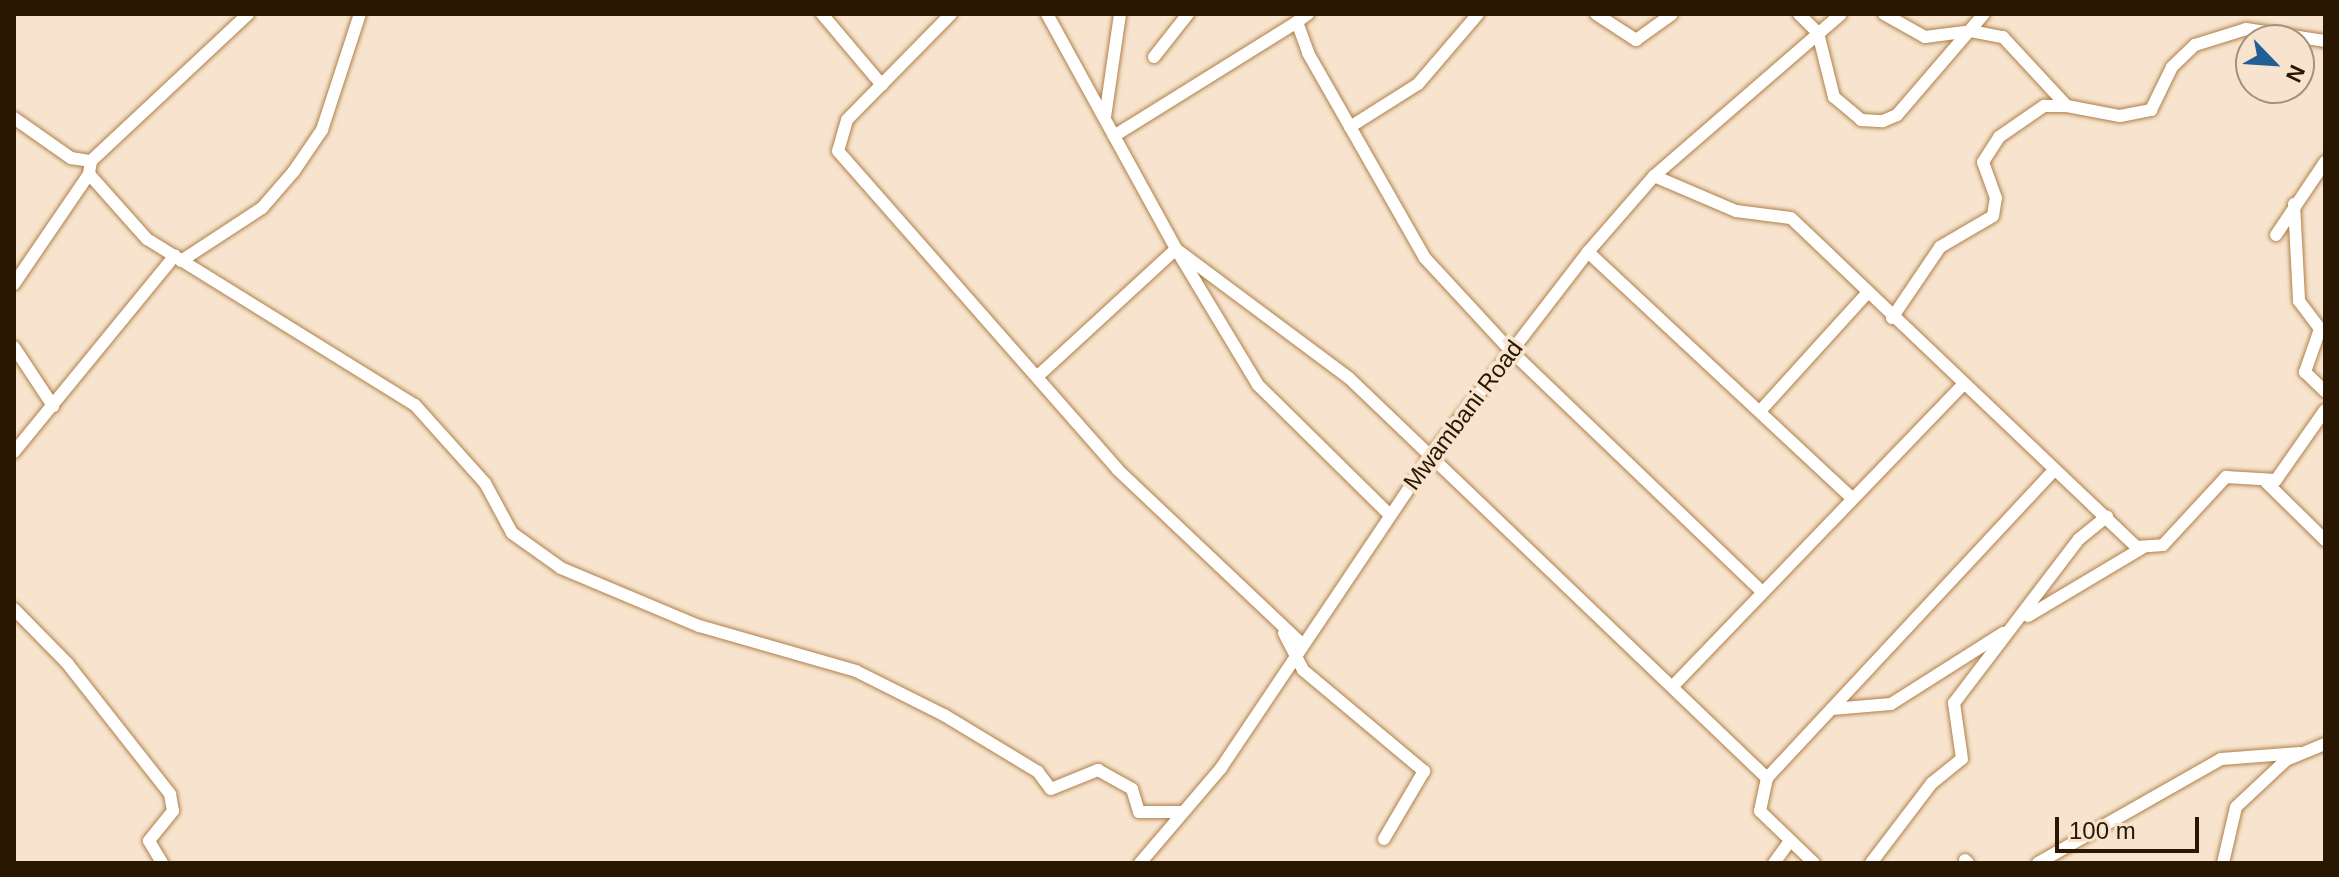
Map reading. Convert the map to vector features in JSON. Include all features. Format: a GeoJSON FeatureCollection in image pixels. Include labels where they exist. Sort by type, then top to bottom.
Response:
{"type":"FeatureCollection","features":[{"type":"Feature","properties":{"kind":"street"},"geometry":{"type":"LineString","coordinates":[[14,284],[90,167],[248,14]]}},
{"type":"Feature","properties":{"kind":"street"},"geometry":{"type":"LineString","coordinates":[[14,452],[178,258],[252,215],[294,171],[322,130],[360,14]]}},
{"type":"Feature","properties":{"kind":"street"},"geometry":{"type":"LineString","coordinates":[[822,14],[882,85]]}},
{"type":"Feature","properties":{"kind":"street"},"geometry":{"type":"LineString","coordinates":[[951,14],[847,120],[838,151],[1039,375],[1118,470],[1284,633],[1300,642]]}},
{"type":"Feature","properties":{"kind":"street"},"geometry":{"type":"LineString","coordinates":[[1047,14],[1176,249],[1258,385],[1390,515]]}},
{"type":"Feature","properties":{"kind":"street"},"geometry":{"type":"LineString","coordinates":[[1105,117],[1120,14]]}},
{"type":"Feature","properties":{"kind":"street"},"geometry":{"type":"LineString","coordinates":[[1154,57],[1188,14]]}},
{"type":"Feature","properties":{"kind":"street"},"geometry":{"type":"LineString","coordinates":[[1350,127],[1418,84],[1478,14]]}},
{"type":"Feature","properties":{"kind":"street"},"geometry":{"type":"LineString","coordinates":[[1596,14],[1636,40],[1672,14]]}},
{"type":"Feature","properties":{"kind":"street"},"geometry":{"type":"LineString","coordinates":[[1799,14],[1818,33],[1821,68],[1834,97],[1861,120],[1883,121],[1897,115],[1984,14]]}},
{"type":"Feature","properties":{"kind":"street","name":"Mwambani Road"},"geometry":{"type":"LineString","coordinates":[[1140,863],[1183,812],[1430,457],[1588,252],[1654,176],[1841,14]]}},
{"type":"Feature","properties":{"kind":"street"},"geometry":{"type":"LineString","coordinates":[[1884,14],[1925,37],[1971,31],[2009,41],[2067,106]]}},
{"type":"Feature","properties":{"kind":"street"},"geometry":{"type":"LineString","coordinates":[[1114,136],[1303,18],[1350,127],[1425,258],[1510,350],[1762,592]]}},
{"type":"Feature","properties":{"kind":"street"},"geometry":{"type":"LineString","coordinates":[[1892,318],[1940,247],[1993,216],[1996,198],[1983,162],[1999,137],[2044,106],[2141,116],[2185,51],[2246,29],[2325,41]]}},
{"type":"Feature","properties":{"kind":"street"},"geometry":{"type":"LineString","coordinates":[[14,118],[71,158],[90,167],[139,232],[415,405],[485,483],[512,533],[561,568],[699,626],[856,671],[944,715],[1038,772],[1051,789],[1098,770],[1132,789],[1139,812],[1183,812]]}},
{"type":"Feature","properties":{"kind":"street"},"geometry":{"type":"LineString","coordinates":[[2276,235],[2325,162]]}},
{"type":"Feature","properties":{"kind":"street"},"geometry":{"type":"LineString","coordinates":[[1654,176],[1736,211],[1783,213],[2054,470],[2142,548]]}},
{"type":"Feature","properties":{"kind":"street"},"geometry":{"type":"LineString","coordinates":[[2294,204],[2299,301],[2320,329],[2305,372],[2325,391]]}},
{"type":"Feature","properties":{"kind":"street"},"geometry":{"type":"LineString","coordinates":[[1039,375],[1176,249]]}},
{"type":"Feature","properties":{"kind":"street"},"geometry":{"type":"LineString","coordinates":[[1176,249],[1349,378],[1767,778]]}},
{"type":"Feature","properties":{"kind":"street"},"geometry":{"type":"LineString","coordinates":[[1588,252],[1762,409],[1852,498]]}},
{"type":"Feature","properties":{"kind":"street"},"geometry":{"type":"LineString","coordinates":[[1762,409],[1867,293]]}},
{"type":"Feature","properties":{"kind":"street"},"geometry":{"type":"LineString","coordinates":[[14,347],[53,406]]}},
{"type":"Feature","properties":{"kind":"street"},"geometry":{"type":"LineString","coordinates":[[1673,686],[1964,384]]}},
{"type":"Feature","properties":{"kind":"street"},"geometry":{"type":"LineString","coordinates":[[2266,482],[2283,474],[2325,410]]}},
{"type":"Feature","properties":{"kind":"street"},"geometry":{"type":"LineString","coordinates":[[1814,863],[1788,844],[1760,811],[1767,778],[2054,470]]}},
{"type":"Feature","properties":{"kind":"street"},"geometry":{"type":"LineString","coordinates":[[1832,709],[1891,704],[2022,619],[2142,548],[2163,545],[2226,477],[2242,473],[2266,482],[2325,540]]}},
{"type":"Feature","properties":{"kind":"street"},"geometry":{"type":"LineString","coordinates":[[1871,863],[1932,783],[1962,759],[1951,708],[2022,619],[2079,539],[2107,516]]}},
{"type":"Feature","properties":{"kind":"street"},"geometry":{"type":"LineString","coordinates":[[14,609],[67,663],[170,794],[173,811],[149,841],[162,863]]}},
{"type":"Feature","properties":{"kind":"street"},"geometry":{"type":"LineString","coordinates":[[1284,633],[1293,656],[1424,771],[1384,839]]}},
{"type":"Feature","properties":{"kind":"street"},"geometry":{"type":"LineString","coordinates":[[2038,863],[2221,759],[2300,753],[2325,744]]}},
{"type":"Feature","properties":{"kind":"street"},"geometry":{"type":"LineString","coordinates":[[2223,863],[2236,807],[2300,753]]}},
{"type":"Feature","properties":{"kind":"street"},"geometry":{"type":"LineString","coordinates":[[1774,863],[1788,844]]}}]}
